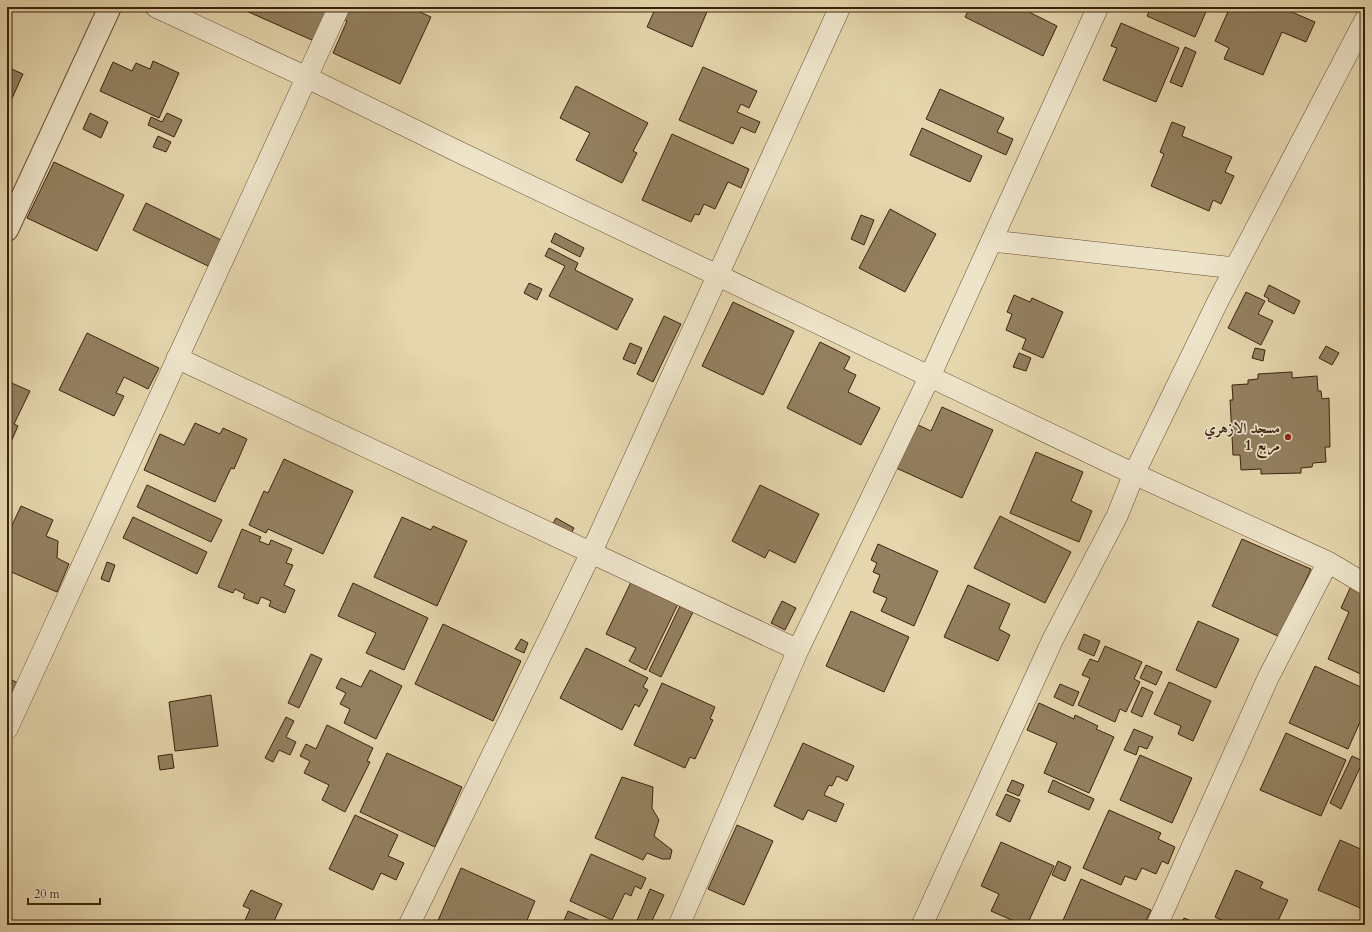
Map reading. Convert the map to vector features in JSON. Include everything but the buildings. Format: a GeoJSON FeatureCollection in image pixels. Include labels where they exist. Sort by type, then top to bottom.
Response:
{"type":"FeatureCollection","features":[{"type":"Feature","properties":{"kind":"street"},"geometry":{"type":"LineString","coordinates":[[7,230],[110,7]]}},
{"type":"Feature","properties":{"kind":"street"},"geometry":{"type":"LineString","coordinates":[[156,7],[306,77],[1134,474],[1328,562],[1364,582]]}},
{"type":"Feature","properties":{"kind":"street"},"geometry":{"type":"LineString","coordinates":[[7,729],[338,7]]}},
{"type":"Feature","properties":{"kind":"street"},"geometry":{"type":"LineString","coordinates":[[409,925],[592,551],[840,7]]}},
{"type":"Feature","properties":{"kind":"street"},"geometry":{"type":"LineString","coordinates":[[679,925],[798,650],[930,376],[1098,7]]}},
{"type":"Feature","properties":{"kind":"street"},"geometry":{"type":"LineString","coordinates":[[922,925],[1053,639],[1117,516],[1134,474],[1235,268],[1365,20]]}},
{"type":"Feature","properties":{"kind":"street"},"geometry":{"type":"LineString","coordinates":[[992,241],[1235,268]]}},
{"type":"Feature","properties":{"kind":"street"},"geometry":{"type":"LineString","coordinates":[[177,358],[408,468],[592,551],[798,650]]}},
{"type":"Feature","properties":{"kind":"street"},"geometry":{"type":"LineString","coordinates":[[1157,925],[1268,678],[1328,562]]}},
{"type":"Feature","properties":{"kind":"place","name":"مسجد الازهري مربع 1"},"geometry":{"type":"Point","coordinates":[1288,437]}}]}
